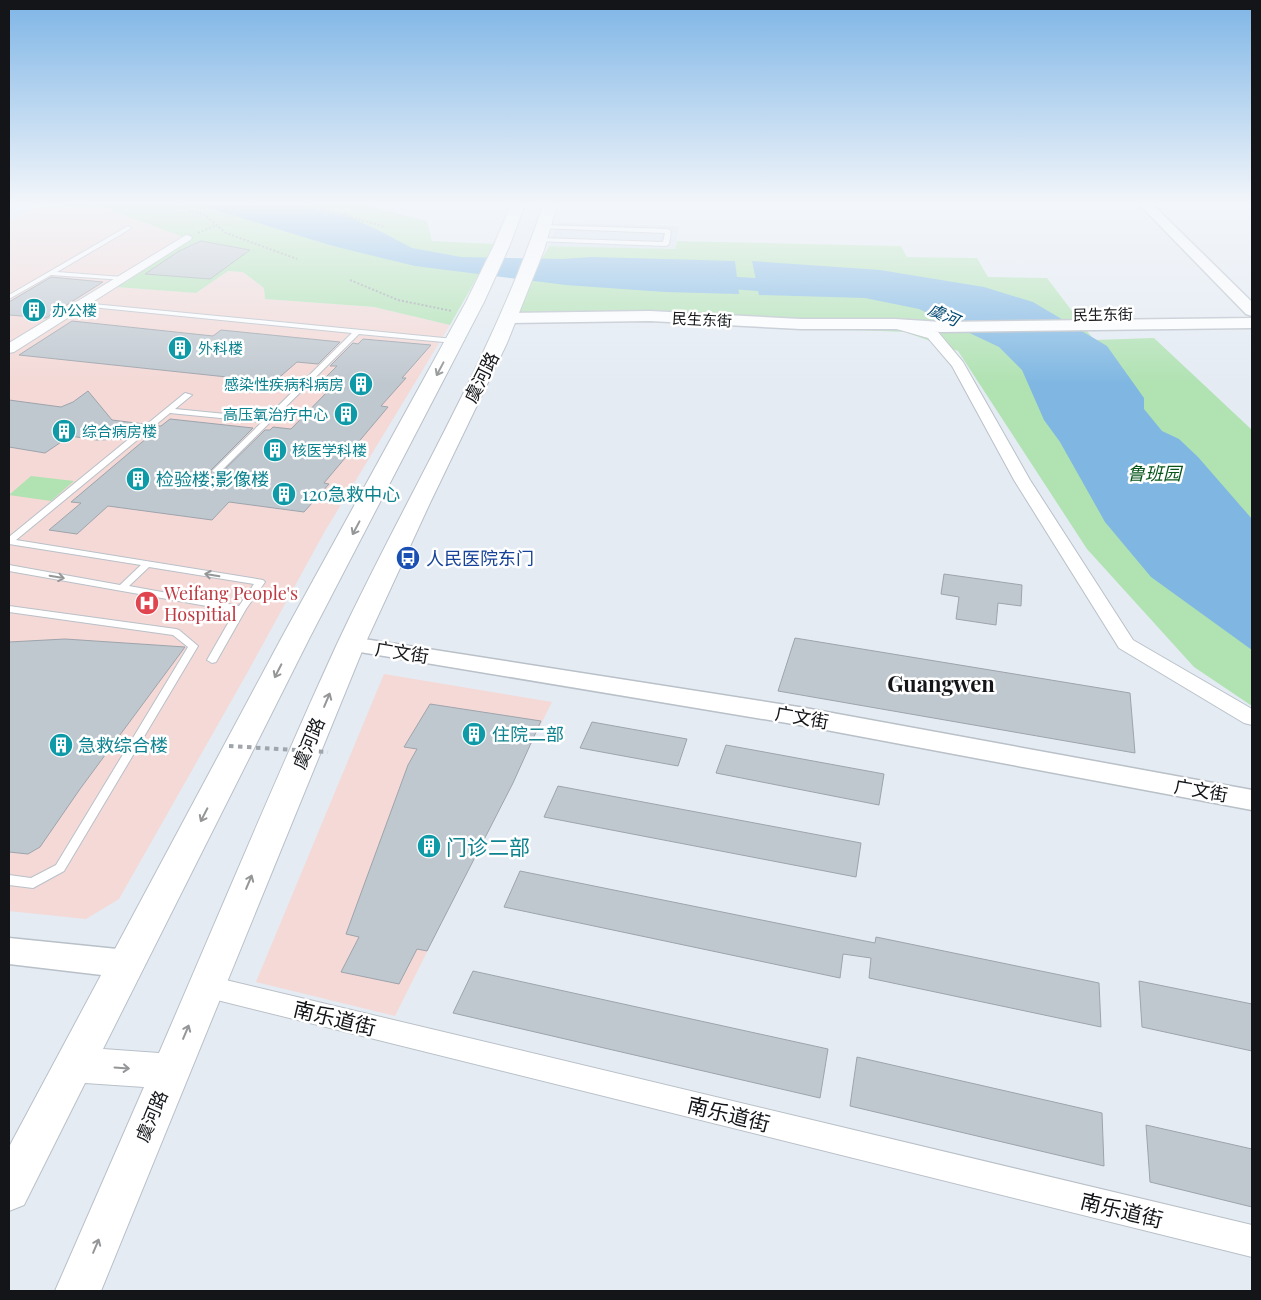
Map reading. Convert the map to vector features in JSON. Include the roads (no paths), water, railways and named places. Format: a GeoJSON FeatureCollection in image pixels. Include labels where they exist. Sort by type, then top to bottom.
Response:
{"type":"FeatureCollection","features":[{"type":"Feature","properties":{"kind":"main road"},"geometry":{"type":"LineString","coordinates":[[9,1190],[296,637],[469,314],[494,263]]}},
{"type":"Feature","properties":{"kind":"main road","name":"虞河路"},"geometry":{"type":"LineString","coordinates":[[78,1291],[205,986],[351,644],[509,318],[531,263]]}},
{"type":"Feature","properties":{"kind":"main road"},"geometry":{"type":"LineString","coordinates":[[74,1065],[170,1071]]}},
{"type":"Feature","properties":{"kind":"street"},"geometry":{"type":"LineString","coordinates":[[9,349],[147,263]]}},
{"type":"Feature","properties":{"kind":"street"},"geometry":{"type":"LineString","coordinates":[[1203,263],[1252,312]]}},
{"type":"Feature","properties":{"kind":"street","name":"民生东街"},"geometry":{"type":"LineString","coordinates":[[509,318],[650,316],[801,324],[894,324],[1252,312]]}},
{"type":"Feature","properties":{"kind":"street","name":"民生东街"},"geometry":{"type":"LineString","coordinates":[[1081,319],[1252,323]]}},
{"type":"Feature","properties":{"kind":"street"},"geometry":{"type":"LineString","coordinates":[[894,324],[933,336],[958,365],[1022,480],[1126,644],[1252,718]]}},
{"type":"Feature","properties":{"kind":"street","name":"广文街"},"geometry":{"type":"LineString","coordinates":[[351,644],[805,717],[1252,800]]}},
{"type":"Feature","properties":{"kind":"street"},"geometry":{"type":"LineString","coordinates":[[9,951],[127,964]]}},
{"type":"Feature","properties":{"kind":"street","name":"南乐道街"},"geometry":{"type":"LineString","coordinates":[[205,986],[1252,1241]]}},
{"type":"Feature","properties":{"kind":"lane"},"geometry":{"type":"LineString","coordinates":[[9,296],[66,263]]}},
{"type":"Feature","properties":{"kind":"lane"},"geometry":{"type":"LineString","coordinates":[[48,273],[122,279]]}},
{"type":"Feature","properties":{"kind":"lane"},"geometry":{"type":"LineString","coordinates":[[93,306],[454,342]]}},
{"type":"Feature","properties":{"kind":"lane"},"geometry":{"type":"LineString","coordinates":[[216,471],[357,332]]}},
{"type":"Feature","properties":{"kind":"lane"},"geometry":{"type":"LineString","coordinates":[[9,541],[188,395]]}},
{"type":"Feature","properties":{"kind":"lane"},"geometry":{"type":"LineString","coordinates":[[169,410],[267,420]]}},
{"type":"Feature","properties":{"kind":"lane"},"geometry":{"type":"LineString","coordinates":[[9,541],[260,582],[241,610],[212,660]]}},
{"type":"Feature","properties":{"kind":"lane"},"geometry":{"type":"LineString","coordinates":[[122,588],[147,564]]}},
{"type":"Feature","properties":{"kind":"lane"},"geometry":{"type":"LineString","coordinates":[[9,568],[241,610]]}},
{"type":"Feature","properties":{"kind":"lane"},"geometry":{"type":"LineString","coordinates":[[9,609],[176,632],[193,646],[60,868],[33,883],[9,880]]}},
{"type":"Feature","properties":{"kind":"water"},"geometry":{"type":"Polygon","coordinates":[[[401,263],[735,263],[739,294],[665,292],[566,285],[401,263]]]}},
{"type":"Feature","properties":{"kind":"water"},"geometry":{"type":"Polygon","coordinates":[[[752,263],[880,270],[984,287],[1033,302],[1107,346],[1144,398],[1144,409],[1162,431],[1179,439],[1198,457],[1252,519],[1252,650],[1151,577],[1105,522],[1060,442],[1044,420],[1022,370],[999,347],[919,309],[865,298],[759,295],[752,263]]]}},
{"type":"Feature","properties":{"kind":"waterway","name":"虞河"},"geometry":{"type":"LineString","coordinates":[[688,280],[807,288]]}},
{"type":"Feature","properties":{"kind":"place","name":"办公楼"},"geometry":{"type":"Point","coordinates":[34,310]}},
{"type":"Feature","properties":{"kind":"place","name":"外科楼"},"geometry":{"type":"Point","coordinates":[180,348]}},
{"type":"Feature","properties":{"kind":"place","name":"感染性疾病科病房"},"geometry":{"type":"Point","coordinates":[361,384]}},
{"type":"Feature","properties":{"kind":"place","name":"高压氧治疗中心"},"geometry":{"type":"Point","coordinates":[346,414]}},
{"type":"Feature","properties":{"kind":"place","name":"综合病房楼"},"geometry":{"type":"Point","coordinates":[64,431]}},
{"type":"Feature","properties":{"kind":"place","name":"核医学科楼"},"geometry":{"type":"Point","coordinates":[275,450]}},
{"type":"Feature","properties":{"kind":"place","name":"检验楼;影像楼"},"geometry":{"type":"Point","coordinates":[138,479]}},
{"type":"Feature","properties":{"kind":"place","name":"120急救中心"},"geometry":{"type":"Point","coordinates":[284,494]}},
{"type":"Feature","properties":{"kind":"place","name":"人民医院东门"},"geometry":{"type":"Point","coordinates":[408,558]}},
{"type":"Feature","properties":{"kind":"place","name":"Weifang People's Hospitial"},"geometry":{"type":"Point","coordinates":[147,603]}},
{"type":"Feature","properties":{"kind":"place","name":"住院二部"},"geometry":{"type":"Point","coordinates":[474,734]}},
{"type":"Feature","properties":{"kind":"place","name":"急救综合楼"},"geometry":{"type":"Point","coordinates":[61,745]}},
{"type":"Feature","properties":{"kind":"place","name":"门诊二部"},"geometry":{"type":"Point","coordinates":[429,846]}},
{"type":"Feature","properties":{"kind":"district","name":"Guangwen"},"geometry":{"type":"Point","coordinates":[941,683]}},
{"type":"Feature","properties":{"kind":"park label","name":"鲁班园"},"geometry":{"type":"Point","coordinates":[1154,473]}}]}
